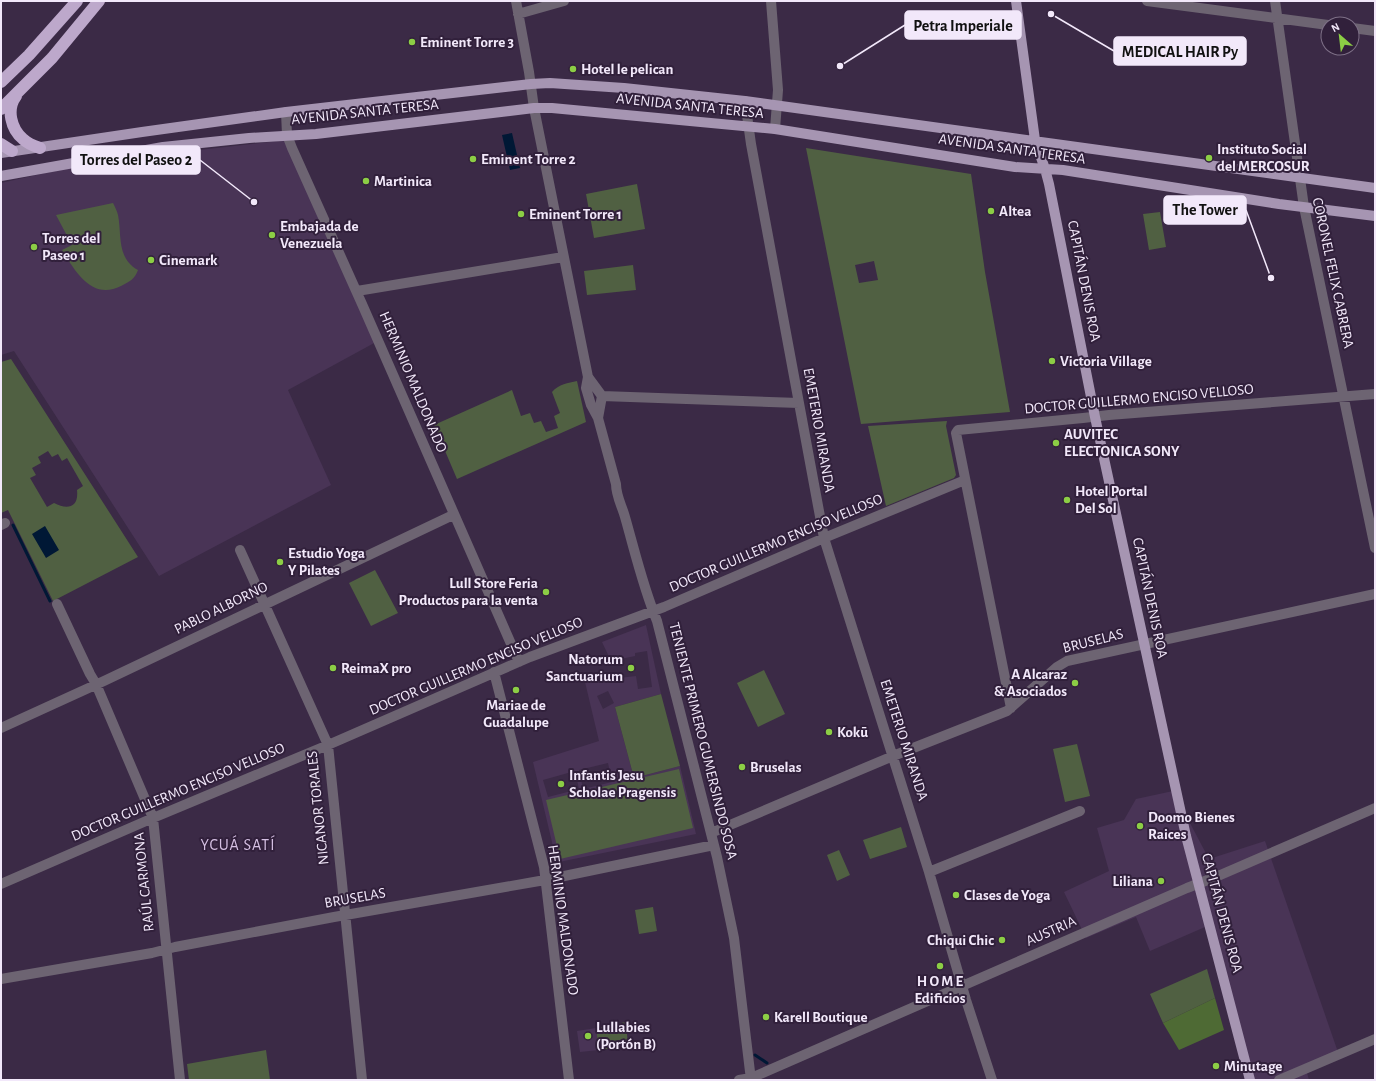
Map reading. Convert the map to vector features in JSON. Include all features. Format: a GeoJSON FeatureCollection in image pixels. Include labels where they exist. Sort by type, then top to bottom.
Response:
{"type":"FeatureCollection","features":[{"type":"Feature","properties":{"kind":"highway"},"geometry":{"type":"LineString","coordinates":[[1,82],[29,55],[77,1]]}},
{"type":"Feature","properties":{"kind":"highway"},"geometry":{"type":"LineString","coordinates":[[1,109],[52,58],[100,1]]}},
{"type":"Feature","properties":{"kind":"highway"},"geometry":{"type":"LineString","coordinates":[[21,89],[13,100],[10,114],[12,121],[22,139],[40,148]]}},
{"type":"Feature","properties":{"kind":"highway"},"geometry":{"type":"LineString","coordinates":[[1,144],[6,152]]}},
{"type":"Feature","properties":{"kind":"main road","name":"CAPITÁN DENIS ROA"},"geometry":{"type":"LineString","coordinates":[[1016,1],[1035,140],[1045,169],[1095,417],[1144,644],[1186,836],[1250,1080]]}},
{"type":"Feature","properties":{"kind":"main road","name":"AVENIDA SANTA TERESA"},"geometry":{"type":"LineString","coordinates":[[6,152],[286,112],[550,83],[624,88],[777,105],[1375,188]]}},
{"type":"Feature","properties":{"kind":"main road","name":"AVENIDA SANTA TERESA"},"geometry":{"type":"LineString","coordinates":[[1,176],[163,148],[287,135],[316,134],[534,108],[552,108],[776,129],[1015,167],[1062,170],[1304,207],[1375,216]]}},
{"type":"Feature","properties":{"kind":"street"},"geometry":{"type":"LineString","coordinates":[[516,1],[534,108],[588,377],[586,388],[589,400],[598,418]]}},
{"type":"Feature","properties":{"kind":"street"},"geometry":{"type":"LineString","coordinates":[[518,14],[564,1]]}},
{"type":"Feature","properties":{"kind":"street"},"geometry":{"type":"LineString","coordinates":[[771,1],[778,90],[776,129]]}},
{"type":"Feature","properties":{"kind":"street"},"geometry":{"type":"LineString","coordinates":[[1147,1],[1320,24]]}},
{"type":"Feature","properties":{"kind":"street","name":"CORONEL FELIX CABRERA"},"geometry":{"type":"LineString","coordinates":[[1275,1],[1304,207],[1375,548]]}},
{"type":"Feature","properties":{"kind":"street"},"geometry":{"type":"LineString","coordinates":[[1360,29],[1375,31]]}},
{"type":"Feature","properties":{"kind":"street","name":"EMETERIO MIRANDA"},"geometry":{"type":"LineString","coordinates":[[745,101],[748,127],[824,538],[929,872],[992,1080]]}},
{"type":"Feature","properties":{"kind":"street","name":"HERMINIO MALDONADO"},"geometry":{"type":"LineString","coordinates":[[286,112],[287,135],[298,162],[357,291],[519,662]]}},
{"type":"Feature","properties":{"kind":"street"},"geometry":{"type":"LineString","coordinates":[[357,291],[563,257]]}},
{"type":"Feature","properties":{"kind":"street"},"geometry":{"type":"LineString","coordinates":[[588,377],[602,396],[598,418]]}},
{"type":"Feature","properties":{"kind":"street","name":"DOCTOR GUILLERMO ENCISO VELLOSO"},"geometry":{"type":"LineString","coordinates":[[1010,708],[956,433],[958,430],[1116,414],[1375,394]]}},
{"type":"Feature","properties":{"kind":"street"},"geometry":{"type":"LineString","coordinates":[[602,396],[799,403]]}},
{"type":"Feature","properties":{"kind":"street","name":"TENIENTE PRIMERO GUMERSINDO SOSA"},"geometry":{"type":"LineString","coordinates":[[598,418],[616,484],[616,490],[648,600],[657,621],[714,845],[734,938],[751,1079]]}},
{"type":"Feature","properties":{"kind":"street","name":"DOCTOR GUILLERMO ENCISO VELLOSO"},"geometry":{"type":"LineString","coordinates":[[1,884],[153,818],[328,745],[494,672],[664,607],[824,538],[965,480]]}},
{"type":"Feature","properties":{"kind":"street","name":"PABLO ALBORNO"},"geometry":{"type":"LineString","coordinates":[[1,728],[454,515]]}},
{"type":"Feature","properties":{"kind":"street","name":"NICANOR TORALES"},"geometry":{"type":"LineString","coordinates":[[240,550],[328,745],[362,1080]]}},
{"type":"Feature","properties":{"kind":"street","name":"BRUSELAS"},"geometry":{"type":"LineString","coordinates":[[711,833],[893,756],[1007,711],[1057,666],[1067,661],[1375,594]]}},
{"type":"Feature","properties":{"kind":"street","name":"RAÚL CARMONA"},"geometry":{"type":"LineString","coordinates":[[58,604],[83,660],[96,684],[153,818],[180,1080]]}},
{"type":"Feature","properties":{"kind":"street","name":"HERMINIO MALDONADO"},"geometry":{"type":"LineString","coordinates":[[494,672],[540,851],[546,880],[569,1080]]}},
{"type":"Feature","properties":{"kind":"street","name":"AUSTRIA"},"geometry":{"type":"LineString","coordinates":[[739,1080],[751,1079],[1198,883],[1218,876],[1375,808]]}},
{"type":"Feature","properties":{"kind":"street"},"geometry":{"type":"LineString","coordinates":[[929,872],[1080,811]]}},
{"type":"Feature","properties":{"kind":"street","name":"BRUSELAS"},"geometry":{"type":"LineString","coordinates":[[1,979],[145,954],[345,915],[546,880],[714,845]]}},
{"type":"Feature","properties":{"kind":"street"},"geometry":{"type":"LineString","coordinates":[[1279,1080],[1375,1039]]}},
{"type":"Feature","properties":{"kind":"shaded area"},"geometry":{"type":"Polygon","coordinates":[[[286,140],[376,342],[288,390],[331,485],[159,576],[14,351],[1,355],[1,183],[120,159],[286,140]]]}},
{"type":"Feature","properties":{"kind":"shaded area"},"geometry":{"type":"Polygon","coordinates":[[[646,625],[661,694],[615,707],[634,778],[680,766],[696,834],[559,862],[556,859],[533,762],[599,741],[585,682],[636,676],[638,689],[652,687],[647,651],[635,653],[635,656],[611,661],[602,642],[646,625]],[[608,691],[597,696],[603,709],[614,703],[608,691]],[[608,763],[579,770],[583,789],[612,782],[608,763]],[[575,771],[543,780],[548,797],[579,789],[575,771]]]}},
{"type":"Feature","properties":{"kind":"shaded area"},"geometry":{"type":"Polygon","coordinates":[[[1173,791],[1209,859],[1265,841],[1340,1058],[1307,1073],[1309,1080],[1248,1080],[1205,927],[1150,951],[1136,917],[1086,938],[1064,892],[1109,871],[1097,828],[1124,820],[1136,799],[1173,791]]]}},
{"type":"Feature","properties":{"kind":"shaded area","name":"Lullabies (Portón B)"},"geometry":{"type":"Polygon","coordinates":[[[596,1028],[599,1050],[580,1052],[577,1031],[596,1028]]]}},
{"type":"Feature","properties":{"kind":"green space"},"geometry":{"type":"Polygon","coordinates":[[[806,148],[971,174],[985,272],[1010,412],[861,424],[806,148]],[[874,261],[855,265],[859,283],[878,280],[874,261]]]}},
{"type":"Feature","properties":{"kind":"green space"},"geometry":{"type":"Polygon","coordinates":[[[637,184],[645,229],[594,238],[586,194],[637,184]]]}},
{"type":"Feature","properties":{"kind":"green space"},"geometry":{"type":"Polygon","coordinates":[[[113,203],[117,210],[123,252],[131,265],[138,270],[133,278],[124,285],[111,290],[101,290],[93,287],[79,275],[62,250],[72,245],[56,215],[113,203]]]}},
{"type":"Feature","properties":{"kind":"green space"},"geometry":{"type":"Polygon","coordinates":[[[1160,212],[1166,247],[1149,250],[1143,214],[1160,212]]]}},
{"type":"Feature","properties":{"kind":"green space"},"geometry":{"type":"Polygon","coordinates":[[[633,265],[636,290],[587,295],[584,271],[633,265]]]}},
{"type":"Feature","properties":{"kind":"green space"},"geometry":{"type":"Polygon","coordinates":[[[11,359],[138,557],[53,601],[8,510],[1,513],[1,362],[11,359]],[[48,451],[38,457],[41,463],[32,468],[36,475],[30,478],[47,507],[54,503],[68,507],[71,506],[76,501],[77,490],[83,486],[67,458],[62,461],[58,454],[52,457],[48,451]]]}},
{"type":"Feature","properties":{"kind":"green space"},"geometry":{"type":"Polygon","coordinates":[[[577,381],[586,422],[457,479],[434,425],[512,390],[521,416],[530,413],[534,423],[541,421],[546,432],[558,428],[554,416],[560,413],[552,392],[567,383],[577,381]]]}},
{"type":"Feature","properties":{"kind":"green space"},"geometry":{"type":"Polygon","coordinates":[[[947,421],[946,426],[956,475],[954,478],[886,506],[868,426],[947,421]]]}},
{"type":"Feature","properties":{"kind":"green space"},"geometry":{"type":"Polygon","coordinates":[[[375,570],[398,613],[371,626],[349,583],[375,570]]]}},
{"type":"Feature","properties":{"kind":"green space"},"geometry":{"type":"Polygon","coordinates":[[[764,670],[785,714],[758,727],[737,683],[764,670]]]}},
{"type":"Feature","properties":{"kind":"green space"},"geometry":{"type":"Polygon","coordinates":[[[661,694],[680,766],[634,778],[615,707],[661,694]]]}},
{"type":"Feature","properties":{"kind":"green space"},"geometry":{"type":"Polygon","coordinates":[[[1077,744],[1090,796],[1065,802],[1053,749],[1077,744]]]}},
{"type":"Feature","properties":{"kind":"green space"},"geometry":{"type":"Polygon","coordinates":[[[679,769],[693,828],[560,859],[546,800],[679,769]]]}},
{"type":"Feature","properties":{"kind":"green space"},"geometry":{"type":"Polygon","coordinates":[[[901,827],[907,847],[870,859],[863,840],[901,827]]]}},
{"type":"Feature","properties":{"kind":"green space"},"geometry":{"type":"Polygon","coordinates":[[[839,850],[850,875],[837,881],[827,855],[839,850]]]}},
{"type":"Feature","properties":{"kind":"green space"},"geometry":{"type":"Polygon","coordinates":[[[653,907],[657,931],[639,934],[635,910],[653,907]]]}},
{"type":"Feature","properties":{"kind":"green space"},"geometry":{"type":"Polygon","coordinates":[[[1207,969],[1215,998],[1163,1023],[1150,994],[1207,969]]]}},
{"type":"Feature","properties":{"kind":"green space"},"geometry":{"type":"Polygon","coordinates":[[[1215,998],[1224,1030],[1179,1050],[1163,1023],[1215,998]]]}},
{"type":"Feature","properties":{"kind":"green space"},"geometry":{"type":"Polygon","coordinates":[[[626,1022],[628,1046],[599,1050],[596,1028],[626,1022]]]}},
{"type":"Feature","properties":{"kind":"green space"},"geometry":{"type":"Polygon","coordinates":[[[266,1050],[270,1080],[189,1080],[187,1064],[266,1050]]]}},
{"type":"Feature","properties":{"kind":"water"},"geometry":{"type":"Polygon","coordinates":[[[512,133],[520,168],[510,170],[502,135],[512,133]]]}},
{"type":"Feature","properties":{"kind":"water"},"geometry":{"type":"Polygon","coordinates":[[[45,526],[59,550],[46,558],[32,534],[45,526]]]}},
{"type":"Feature","properties":{"kind":"waterway"},"geometry":{"type":"LineString","coordinates":[[13,525],[50,601]]}},
{"type":"Feature","properties":{"kind":"waterway"},"geometry":{"type":"LineString","coordinates":[[755,1055],[767,1063]]}},
{"type":"Feature","properties":{"kind":"place","name":"MEDICAL HAIR Py"},"geometry":{"type":"Point","coordinates":[1051,14]}},
{"type":"Feature","properties":{"kind":"place","name":"Eminent Torre 3"},"geometry":{"type":"Point","coordinates":[412,42]}},
{"type":"Feature","properties":{"kind":"place","name":"Petra Imperiale"},"geometry":{"type":"Point","coordinates":[840,66]}},
{"type":"Feature","properties":{"kind":"place","name":"Hotel le pelican"},"geometry":{"type":"Point","coordinates":[573,69]}},
{"type":"Feature","properties":{"kind":"place","name":"Instituto Social del MERCOSUR"},"geometry":{"type":"Point","coordinates":[1209,158]}},
{"type":"Feature","properties":{"kind":"place","name":"Eminent Torre 2"},"geometry":{"type":"Point","coordinates":[473,159]}},
{"type":"Feature","properties":{"kind":"place","name":"Martinica"},"geometry":{"type":"Point","coordinates":[366,181]}},
{"type":"Feature","properties":{"kind":"place","name":"Torres del Paseo 2"},"geometry":{"type":"Point","coordinates":[254,202]}},
{"type":"Feature","properties":{"kind":"place","name":"Altea"},"geometry":{"type":"Point","coordinates":[991,211]}},
{"type":"Feature","properties":{"kind":"place","name":"Eminent Torre 1"},"geometry":{"type":"Point","coordinates":[521,214]}},
{"type":"Feature","properties":{"kind":"place","name":"Embajada de Venezuela"},"geometry":{"type":"Point","coordinates":[272,235]}},
{"type":"Feature","properties":{"kind":"place","name":"Torres del Paseo 1"},"geometry":{"type":"Point","coordinates":[34,247]}},
{"type":"Feature","properties":{"kind":"place","name":"Cinemark"},"geometry":{"type":"Point","coordinates":[151,260]}},
{"type":"Feature","properties":{"kind":"place","name":"The Tower"},"geometry":{"type":"Point","coordinates":[1271,278]}},
{"type":"Feature","properties":{"kind":"place","name":"Victoria Village"},"geometry":{"type":"Point","coordinates":[1052,361]}},
{"type":"Feature","properties":{"kind":"place","name":"AUVITEC ELECTONICA SONY"},"geometry":{"type":"Point","coordinates":[1056,443]}},
{"type":"Feature","properties":{"kind":"place","name":"Hotel Portal Del Sol"},"geometry":{"type":"Point","coordinates":[1067,500]}},
{"type":"Feature","properties":{"kind":"place","name":"Estudio Yoga Y Pilates"},"geometry":{"type":"Point","coordinates":[280,562]}},
{"type":"Feature","properties":{"kind":"place","name":"Lull Store Feria Productos para la venta"},"geometry":{"type":"Point","coordinates":[546,592]}},
{"type":"Feature","properties":{"kind":"place","name":"ReimaX pro"},"geometry":{"type":"Point","coordinates":[333,668]}},
{"type":"Feature","properties":{"kind":"place","name":"Natorum Sanctuarium"},"geometry":{"type":"Point","coordinates":[631,668]}},
{"type":"Feature","properties":{"kind":"place","name":"A Alcaraz & Asociados"},"geometry":{"type":"Point","coordinates":[1075,683]}},
{"type":"Feature","properties":{"kind":"place","name":"Mariae de Guadalupe"},"geometry":{"type":"Point","coordinates":[516,690]}},
{"type":"Feature","properties":{"kind":"place","name":"Kokū"},"geometry":{"type":"Point","coordinates":[829,732]}},
{"type":"Feature","properties":{"kind":"place","name":"Bruselas"},"geometry":{"type":"Point","coordinates":[742,767]}},
{"type":"Feature","properties":{"kind":"place","name":"Infantis Jesu Scholae Pragensis"},"geometry":{"type":"Point","coordinates":[561,784]}},
{"type":"Feature","properties":{"kind":"place","name":"Doomo Bienes Raices"},"geometry":{"type":"Point","coordinates":[1140,826]}},
{"type":"Feature","properties":{"kind":"place","name":"Liliana"},"geometry":{"type":"Point","coordinates":[1161,881]}},
{"type":"Feature","properties":{"kind":"place","name":"Clases de Yoga"},"geometry":{"type":"Point","coordinates":[956,895]}},
{"type":"Feature","properties":{"kind":"place","name":"Chiqui Chic"},"geometry":{"type":"Point","coordinates":[1002,940]}},
{"type":"Feature","properties":{"kind":"place","name":"H O M E Edificios"},"geometry":{"type":"Point","coordinates":[940,966]}},
{"type":"Feature","properties":{"kind":"place","name":"Karell Boutique"},"geometry":{"type":"Point","coordinates":[766,1017]}},
{"type":"Feature","properties":{"kind":"place","name":"Lullabies (Portón B)"},"geometry":{"type":"Point","coordinates":[588,1036]}},
{"type":"Feature","properties":{"kind":"place","name":"Minutage"},"geometry":{"type":"Point","coordinates":[1216,1066]}},
{"type":"Feature","properties":{"kind":"district","name":"YCUÁ SATÍ"},"geometry":{"type":"Point","coordinates":[238,845]}}]}
